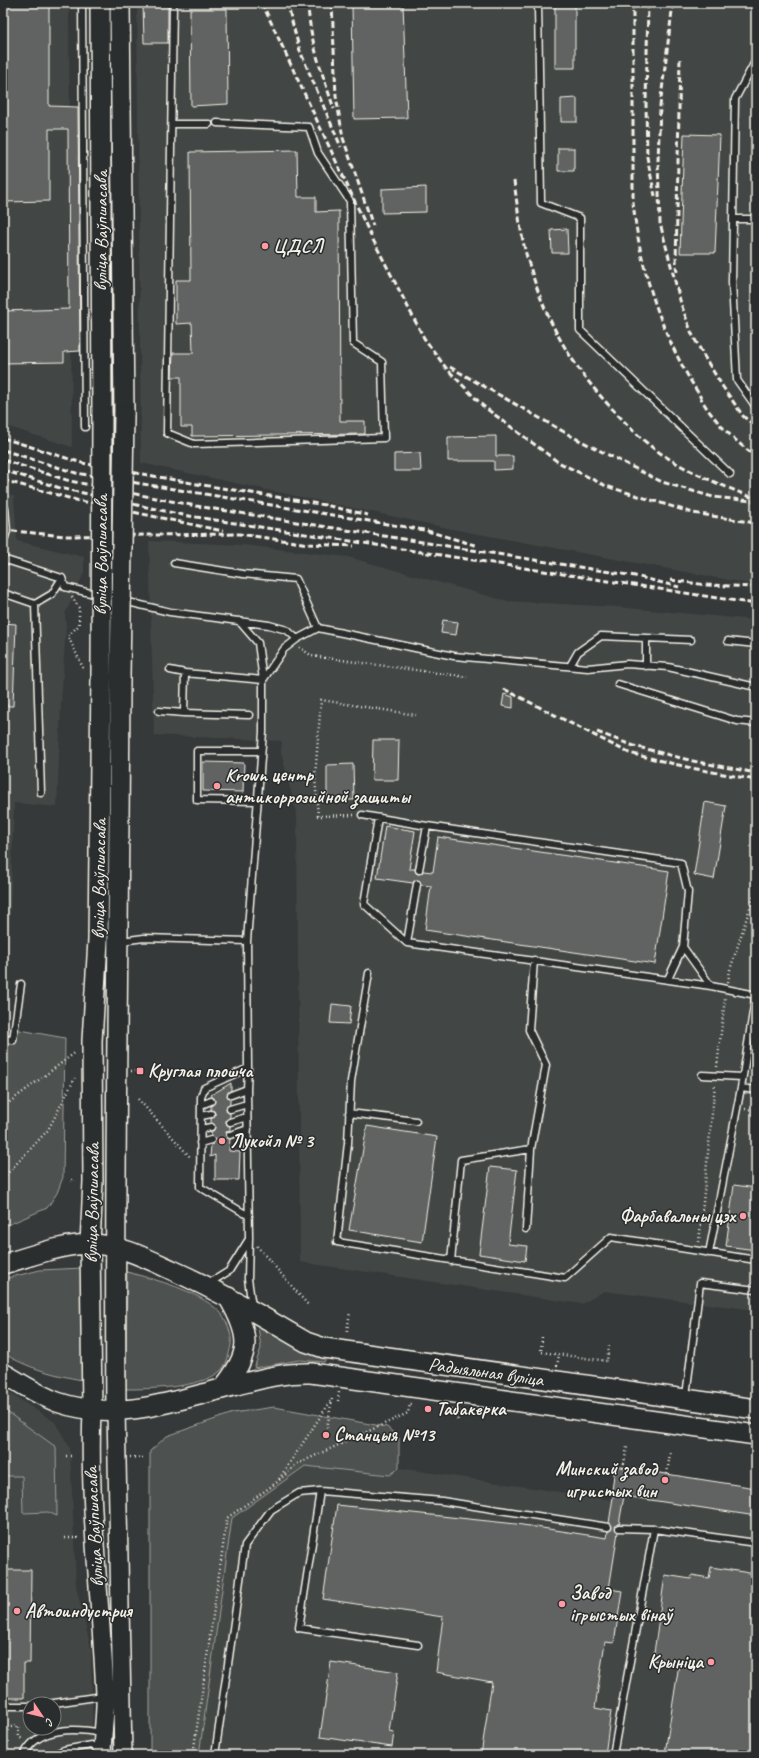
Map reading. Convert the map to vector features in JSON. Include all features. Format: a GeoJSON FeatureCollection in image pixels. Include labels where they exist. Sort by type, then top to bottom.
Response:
{"type":"FeatureCollection","features":[{"type":"Feature","properties":{"kind":"main road","name":"вуліца Ваўпшасава"},"geometry":{"type":"LineString","coordinates":[[100,3],[102,415],[94,676],[98,940],[92,1041],[93,1181],[90,1244],[92,1410],[90,1457],[93,1538],[105,1696],[102,1753]]}},
{"type":"Feature","properties":{"kind":"main road","name":"вуліца Ваўпшасава"},"geometry":{"type":"LineString","coordinates":[[120,3],[124,415],[115,1246],[116,1411],[123,1755]]}},
{"type":"Feature","properties":{"kind":"main road","name":"Радыяльная вуліца"},"geometry":{"type":"LineString","coordinates":[[3,1264],[63,1247],[90,1244],[115,1246],[135,1253],[206,1285],[253,1310],[306,1342],[324,1348],[756,1409]]}},
{"type":"Feature","properties":{"kind":"main road"},"geometry":{"type":"LineString","coordinates":[[222,1389],[236,1372],[242,1359],[245,1342],[243,1327],[228,1297]]}},
{"type":"Feature","properties":{"kind":"main road","name":"Радыяльная вуліца"},"geometry":{"type":"LineString","coordinates":[[3,1373],[57,1402],[92,1410],[116,1411],[146,1408],[180,1401],[279,1374],[301,1372],[319,1373],[756,1435]]}},
{"type":"Feature","properties":{"kind":"lane"},"geometry":{"type":"LineString","coordinates":[[82,3],[85,427]]}},
{"type":"Feature","properties":{"kind":"lane"},"geometry":{"type":"LineString","coordinates":[[173,3],[167,433],[194,444],[384,438],[382,362],[353,343],[350,201],[318,153],[309,127],[218,124]]}},
{"type":"Feature","properties":{"kind":"lane"},"geometry":{"type":"LineString","coordinates":[[538,3],[541,203],[580,218],[580,330],[730,474]]}},
{"type":"Feature","properties":{"kind":"lane"},"geometry":{"type":"LineString","coordinates":[[756,60],[735,99],[732,282],[737,380],[756,406]]}},
{"type":"Feature","properties":{"kind":"lane"},"geometry":{"type":"LineString","coordinates":[[172,124],[209,124]]}},
{"type":"Feature","properties":{"kind":"lane"},"geometry":{"type":"LineString","coordinates":[[733,219],[756,219]]}},
{"type":"Feature","properties":{"kind":"lane"},"geometry":{"type":"LineString","coordinates":[[3,507],[5,508],[7,531],[3,543]]}},
{"type":"Feature","properties":{"kind":"lane"},"geometry":{"type":"LineString","coordinates":[[3,559],[62,578]]}},
{"type":"Feature","properties":{"kind":"lane"},"geometry":{"type":"LineString","coordinates":[[174,563],[243,574],[296,580],[318,628]]}},
{"type":"Feature","properties":{"kind":"lane"},"geometry":{"type":"LineString","coordinates":[[62,578],[65,586],[110,598]]}},
{"type":"Feature","properties":{"kind":"lane"},"geometry":{"type":"LineString","coordinates":[[3,593],[35,604],[52,594],[62,578]]}},
{"type":"Feature","properties":{"kind":"lane"},"geometry":{"type":"LineString","coordinates":[[117,599],[170,612],[239,621],[287,630],[294,641]]}},
{"type":"Feature","properties":{"kind":"lane"},"geometry":{"type":"LineString","coordinates":[[35,604],[41,793]]}},
{"type":"Feature","properties":{"kind":"lane"},"geometry":{"type":"LineString","coordinates":[[239,621],[258,643],[263,680],[258,801],[247,941],[248,1279],[253,1310]]}},
{"type":"Feature","properties":{"kind":"lane"},"geometry":{"type":"LineString","coordinates":[[263,680],[284,649],[294,641],[318,628],[454,656],[588,668],[627,664],[668,667],[756,686]]}},
{"type":"Feature","properties":{"kind":"lane"},"geometry":{"type":"LineString","coordinates":[[570,666],[578,652],[601,636],[691,640]]}},
{"type":"Feature","properties":{"kind":"lane"},"geometry":{"type":"LineString","coordinates":[[646,638],[646,666]]}},
{"type":"Feature","properties":{"kind":"lane"},"geometry":{"type":"LineString","coordinates":[[728,640],[756,644]]}},
{"type":"Feature","properties":{"kind":"lane"},"geometry":{"type":"LineString","coordinates":[[170,670],[186,673],[263,680]]}},
{"type":"Feature","properties":{"kind":"lane"},"geometry":{"type":"LineString","coordinates":[[184,713],[186,673]]}},
{"type":"Feature","properties":{"kind":"lane"},"geometry":{"type":"LineString","coordinates":[[618,684],[737,721],[756,723]]}},
{"type":"Feature","properties":{"kind":"lane"},"geometry":{"type":"LineString","coordinates":[[159,711],[249,715]]}},
{"type":"Feature","properties":{"kind":"lane"},"geometry":{"type":"LineString","coordinates":[[258,801],[197,800],[197,751],[261,751]]}},
{"type":"Feature","properties":{"kind":"lane"},"geometry":{"type":"LineString","coordinates":[[362,815],[427,826],[681,863],[688,892],[683,947],[668,979]]}},
{"type":"Feature","properties":{"kind":"lane"},"geometry":{"type":"LineString","coordinates":[[378,818],[364,904],[408,943],[668,979],[756,994],[741,1088],[709,1253]]}},
{"type":"Feature","properties":{"kind":"lane"},"geometry":{"type":"LineString","coordinates":[[420,870],[427,826]]}},
{"type":"Feature","properties":{"kind":"lane"},"geometry":{"type":"LineString","coordinates":[[408,943],[417,884]]}},
{"type":"Feature","properties":{"kind":"lane"},"geometry":{"type":"LineString","coordinates":[[119,941],[144,938],[247,941]]}},
{"type":"Feature","properties":{"kind":"lane"},"geometry":{"type":"LineString","coordinates":[[683,947],[711,986]]}},
{"type":"Feature","properties":{"kind":"lane"},"geometry":{"type":"LineString","coordinates":[[526,1229],[531,1149],[546,1065],[529,1030],[534,960]]}},
{"type":"Feature","properties":{"kind":"lane"},"geometry":{"type":"LineString","coordinates":[[369,973],[351,1081],[348,1143],[337,1242],[565,1278],[611,1237],[756,1260]]}},
{"type":"Feature","properties":{"kind":"lane"},"geometry":{"type":"LineString","coordinates":[[3,1039],[14,1040],[21,984]]}},
{"type":"Feature","properties":{"kind":"lane"},"geometry":{"type":"LineString","coordinates":[[248,1068],[204,1088],[200,1105],[200,1187],[249,1216]]}},
{"type":"Feature","properties":{"kind":"lane"},"geometry":{"type":"LineString","coordinates":[[702,1075],[742,1077]]}},
{"type":"Feature","properties":{"kind":"lane"},"geometry":{"type":"LineString","coordinates":[[741,1088],[756,1090]]}},
{"type":"Feature","properties":{"kind":"lane"},"geometry":{"type":"LineString","coordinates":[[230,1095],[247,1089]]}},
{"type":"Feature","properties":{"kind":"lane"},"geometry":{"type":"LineString","coordinates":[[200,1105],[211,1101]]}},
{"type":"Feature","properties":{"kind":"lane"},"geometry":{"type":"LineString","coordinates":[[230,1109],[247,1104]]}},
{"type":"Feature","properties":{"kind":"lane"},"geometry":{"type":"LineString","coordinates":[[349,1113],[416,1121]]}},
{"type":"Feature","properties":{"kind":"lane"},"geometry":{"type":"LineString","coordinates":[[201,1116],[211,1114]]}},
{"type":"Feature","properties":{"kind":"lane"},"geometry":{"type":"LineString","coordinates":[[230,1122],[247,1117]]}},
{"type":"Feature","properties":{"kind":"lane"},"geometry":{"type":"LineString","coordinates":[[200,1129],[211,1127]]}},
{"type":"Feature","properties":{"kind":"lane"},"geometry":{"type":"LineString","coordinates":[[230,1135],[248,1129]]}},
{"type":"Feature","properties":{"kind":"lane"},"geometry":{"type":"LineString","coordinates":[[200,1143],[211,1140]]}},
{"type":"Feature","properties":{"kind":"lane"},"geometry":{"type":"LineString","coordinates":[[451,1261],[461,1160],[531,1149]]}},
{"type":"Feature","properties":{"kind":"lane"},"geometry":{"type":"LineString","coordinates":[[206,1285],[229,1271],[249,1237]]}},
{"type":"Feature","properties":{"kind":"lane"},"geometry":{"type":"LineString","coordinates":[[686,1400],[700,1283],[756,1290]]}},
{"type":"Feature","properties":{"kind":"lane"},"geometry":{"type":"LineString","coordinates":[[320,1491],[299,1628],[418,1645]]}},
{"type":"Feature","properties":{"kind":"lane"},"geometry":{"type":"LineString","coordinates":[[216,1755],[246,1546],[271,1510],[299,1493],[320,1491],[442,1501],[608,1527]]}},
{"type":"Feature","properties":{"kind":"lane"},"geometry":{"type":"LineString","coordinates":[[619,1528],[654,1529],[756,1542]]}},
{"type":"Feature","properties":{"kind":"lane"},"geometry":{"type":"LineString","coordinates":[[613,1755],[654,1529]]}},
{"type":"Feature","properties":{"kind":"lane"},"geometry":{"type":"LineString","coordinates":[[62,1701],[90,1696],[105,1696]]}},
{"type":"Feature","properties":{"kind":"lane"},"geometry":{"type":"LineString","coordinates":[[3,1706],[22,1706]]}},
{"type":"Feature","properties":{"kind":"lane"},"geometry":{"type":"LineString","coordinates":[[24,1755],[34,1741],[46,1734],[57,1732],[90,1731],[104,1733]]}},
{"type":"Feature","properties":{"kind":"lane"},"geometry":{"type":"LineString","coordinates":[[53,1755],[64,1750],[91,1745],[102,1753]]}},
{"type":"Feature","properties":{"kind":"path"},"geometry":{"type":"LineString","coordinates":[[65,586],[79,608],[79,625],[68,636],[94,676]]}},
{"type":"Feature","properties":{"kind":"path"},"geometry":{"type":"LineString","coordinates":[[294,641],[312,656],[467,677]]}},
{"type":"Feature","properties":{"kind":"path"},"geometry":{"type":"LineString","coordinates":[[362,815],[318,816],[315,777],[321,700],[416,715]]}},
{"type":"Feature","properties":{"kind":"path"},"geometry":{"type":"LineString","coordinates":[[3,1107],[76,1052]]}},
{"type":"Feature","properties":{"kind":"path"},"geometry":{"type":"LineString","coordinates":[[3,1178],[48,1130],[75,1078]]}},
{"type":"Feature","properties":{"kind":"path"},"geometry":{"type":"LineString","coordinates":[[138,1099],[200,1169]]}},
{"type":"Feature","properties":{"kind":"path"},"geometry":{"type":"LineString","coordinates":[[249,1237],[309,1306]]}},
{"type":"Feature","properties":{"kind":"path"},"geometry":{"type":"LineString","coordinates":[[347,1331],[350,1312]]}},
{"type":"Feature","properties":{"kind":"path"},"geometry":{"type":"LineString","coordinates":[[542,1337],[541,1352],[607,1361],[609,1345]]}},
{"type":"Feature","properties":{"kind":"path"},"geometry":{"type":"LineString","coordinates":[[276,1483],[332,1399],[327,1428]]}},
{"type":"Feature","properties":{"kind":"path"},"geometry":{"type":"LineString","coordinates":[[193,1755],[227,1518],[276,1483],[297,1464],[408,1413],[410,1404],[417,1405]]}},
{"type":"Feature","properties":{"kind":"path"},"geometry":{"type":"LineString","coordinates":[[439,1408],[458,1411],[457,1422]]}},
{"type":"Feature","properties":{"kind":"path"},"geometry":{"type":"LineString","coordinates":[[624,1468],[627,1447]]}},
{"type":"Feature","properties":{"kind":"path"},"geometry":{"type":"LineString","coordinates":[[667,1474],[670,1453]]}},
{"type":"Feature","properties":{"kind":"path"},"geometry":{"type":"LineString","coordinates":[[66,1456],[71,1456]]}},
{"type":"Feature","properties":{"kind":"path"},"geometry":{"type":"LineString","coordinates":[[130,1457],[143,1458]]}},
{"type":"Feature","properties":{"kind":"path"},"geometry":{"type":"LineString","coordinates":[[3,1728],[18,1726],[21,1740],[28,1739]]}},
{"type":"Feature","properties":{"kind":"shaded area"},"geometry":{"type":"Polygon","coordinates":[[[3,3],[69,3],[72,447],[3,425],[3,3]]]}},
{"type":"Feature","properties":{"kind":"shaded area"},"geometry":{"type":"Polygon","coordinates":[[[137,3],[756,3],[756,585],[457,530],[141,463],[137,3]]]}},
{"type":"Feature","properties":{"kind":"shaded area"},"geometry":{"type":"Polygon","coordinates":[[[3,493],[14,496],[17,541],[84,557],[84,573],[65,614],[66,624],[57,807],[14,803],[8,976],[3,1012],[3,493]]]}},
{"type":"Feature","properties":{"kind":"shaded area"},"geometry":{"type":"Polygon","coordinates":[[[149,541],[243,545],[348,557],[506,601],[617,607],[756,620],[756,1310],[604,1291],[582,1304],[300,1262],[297,816],[281,752],[282,741],[154,735],[149,541]]]}},
{"type":"Feature","properties":{"kind":"shaded area"},"geometry":{"type":"Polygon","coordinates":[[[3,1027],[65,1038],[63,1177],[57,1193],[47,1208],[3,1227],[3,1027]]]}},
{"type":"Feature","properties":{"kind":"shaded area"},"geometry":{"type":"Polygon","coordinates":[[[83,1268],[82,1380],[41,1370],[22,1363],[3,1353],[3,1279],[40,1270],[83,1268]]]}},
{"type":"Feature","properties":{"kind":"shaded area"},"geometry":{"type":"Polygon","coordinates":[[[127,1272],[163,1282],[188,1292],[210,1304],[222,1314],[230,1332],[231,1341],[227,1360],[224,1367],[219,1372],[211,1377],[188,1384],[161,1388],[126,1389],[127,1272]]]}},
{"type":"Feature","properties":{"kind":"shaded area"},"geometry":{"type":"Polygon","coordinates":[[[258,1326],[300,1349],[324,1356],[326,1359],[324,1362],[299,1360],[254,1368],[261,1348],[258,1326]]]}},
{"type":"Feature","properties":{"kind":"shaded area"},"geometry":{"type":"Polygon","coordinates":[[[3,1389],[55,1422],[70,1448],[76,1586],[91,1649],[93,1755],[3,1755],[3,1389]]]}},
{"type":"Feature","properties":{"kind":"shaded area"},"geometry":{"type":"Polygon","coordinates":[[[274,1407],[387,1427],[399,1438],[399,1468],[390,1475],[305,1466],[232,1518],[199,1755],[150,1755],[150,1451],[167,1436],[233,1413],[274,1407]]]}},
{"type":"Feature","properties":{"kind":"shaded area"},"geometry":{"type":"Polygon","coordinates":[[[3,1409],[56,1447],[57,1516],[48,1512],[23,1513],[22,1476],[3,1476],[3,1409]]]}},
{"type":"Feature","properties":{"kind":"shaded area","name":"Завод ігрыстых вінаў"},"geometry":{"type":"Polygon","coordinates":[[[305,1466],[390,1475],[399,1468],[612,1500],[614,1491],[611,1491],[615,1466],[756,1488],[756,1755],[199,1755],[232,1518],[305,1466]]]}},
{"type":"Feature","properties":{"kind":"building"},"geometry":{"type":"Polygon","coordinates":[[[3,3],[49,3],[49,106],[78,107],[80,351],[64,352],[64,362],[3,363],[3,311],[69,309],[68,129],[49,129],[49,201],[3,202],[3,3]]]}},
{"type":"Feature","properties":{"kind":"building"},"geometry":{"type":"Polygon","coordinates":[[[143,3],[168,3],[168,43],[144,43],[143,3]]]}},
{"type":"Feature","properties":{"kind":"building"},"geometry":{"type":"Polygon","coordinates":[[[352,3],[403,3],[407,118],[354,119],[352,3]]]}},
{"type":"Feature","properties":{"kind":"building"},"geometry":{"type":"Polygon","coordinates":[[[555,3],[575,3],[575,68],[555,68],[555,3]]]}},
{"type":"Feature","properties":{"kind":"building"},"geometry":{"type":"Polygon","coordinates":[[[190,9],[227,9],[228,104],[191,106],[190,9]]]}},
{"type":"Feature","properties":{"kind":"building"},"geometry":{"type":"Polygon","coordinates":[[[577,98],[577,122],[561,122],[561,99],[577,98]]]}},
{"type":"Feature","properties":{"kind":"building"},"geometry":{"type":"Polygon","coordinates":[[[684,134],[720,135],[715,253],[680,253],[684,134]]]}},
{"type":"Feature","properties":{"kind":"building"},"geometry":{"type":"Polygon","coordinates":[[[558,148],[574,148],[574,171],[558,171],[558,148]]]}},
{"type":"Feature","properties":{"kind":"building","name":"ЦДСЛ"},"geometry":{"type":"Polygon","coordinates":[[[297,150],[298,197],[316,197],[316,212],[339,211],[340,421],[365,421],[365,434],[192,436],[192,427],[181,427],[181,377],[172,377],[173,353],[193,353],[192,323],[176,324],[176,280],[191,280],[190,152],[297,150]]]}},
{"type":"Feature","properties":{"kind":"building"},"geometry":{"type":"Polygon","coordinates":[[[426,187],[426,212],[382,213],[382,189],[426,187]]]}},
{"type":"Feature","properties":{"kind":"building"},"geometry":{"type":"Polygon","coordinates":[[[567,229],[568,253],[552,253],[551,230],[567,229]]]}},
{"type":"Feature","properties":{"kind":"building"},"geometry":{"type":"Polygon","coordinates":[[[496,436],[496,456],[513,456],[513,469],[494,470],[494,461],[448,461],[448,437],[496,436]]]}},
{"type":"Feature","properties":{"kind":"building"},"geometry":{"type":"Polygon","coordinates":[[[420,453],[421,471],[394,471],[394,454],[420,453]]]}},
{"type":"Feature","properties":{"kind":"building"},"geometry":{"type":"Polygon","coordinates":[[[443,620],[458,622],[456,635],[441,633],[443,620]]]}},
{"type":"Feature","properties":{"kind":"building"},"geometry":{"type":"Polygon","coordinates":[[[3,623],[16,624],[13,706],[3,706],[3,623]]]}},
{"type":"Feature","properties":{"kind":"building"},"geometry":{"type":"Polygon","coordinates":[[[504,694],[513,697],[513,708],[502,706],[504,694]]]}},
{"type":"Feature","properties":{"kind":"building"},"geometry":{"type":"Polygon","coordinates":[[[373,740],[399,740],[398,780],[372,780],[373,740]]]}},
{"type":"Feature","properties":{"kind":"building"},"geometry":{"type":"Polygon","coordinates":[[[203,762],[244,763],[243,792],[203,791],[203,762]]]}},
{"type":"Feature","properties":{"kind":"building"},"geometry":{"type":"Polygon","coordinates":[[[353,764],[354,800],[327,800],[327,765],[353,764]]]}},
{"type":"Feature","properties":{"kind":"building"},"geometry":{"type":"Polygon","coordinates":[[[705,802],[726,806],[714,879],[694,875],[705,802]]]}},
{"type":"Feature","properties":{"kind":"building"},"geometry":{"type":"Polygon","coordinates":[[[385,826],[415,831],[409,869],[415,869],[416,873],[419,874],[423,871],[433,872],[438,837],[669,871],[655,964],[425,930],[431,886],[421,885],[420,881],[417,880],[413,883],[377,878],[385,826]]]}},
{"type":"Feature","properties":{"kind":"building"},"geometry":{"type":"Polygon","coordinates":[[[332,1004],[351,1006],[349,1024],[330,1023],[332,1004]]]}},
{"type":"Feature","properties":{"kind":"building"},"geometry":{"type":"Polygon","coordinates":[[[231,1083],[231,1090],[227,1095],[230,1099],[230,1104],[226,1108],[227,1112],[230,1113],[230,1117],[226,1121],[227,1125],[230,1126],[230,1130],[226,1132],[226,1136],[230,1139],[229,1151],[240,1152],[239,1180],[215,1180],[215,1155],[210,1157],[211,1145],[214,1143],[215,1139],[211,1136],[211,1132],[215,1127],[214,1124],[211,1123],[211,1119],[215,1114],[214,1111],[211,1110],[211,1106],[215,1101],[211,1095],[231,1083]]]}},
{"type":"Feature","properties":{"kind":"building"},"geometry":{"type":"Polygon","coordinates":[[[367,1126],[437,1137],[422,1242],[349,1230],[367,1126]]]}},
{"type":"Feature","properties":{"kind":"building"},"geometry":{"type":"Polygon","coordinates":[[[490,1167],[517,1170],[508,1244],[527,1246],[525,1261],[479,1254],[490,1167]]]}},
{"type":"Feature","properties":{"kind":"building","name":"Фарбавальны цэх"},"geometry":{"type":"Polygon","coordinates":[[[734,1185],[756,1188],[756,1250],[726,1246],[734,1185]]]}},
{"type":"Feature","properties":{"kind":"building"},"geometry":{"type":"Polygon","coordinates":[[[615,1466],[756,1488],[756,1516],[624,1496],[619,1524],[615,1527],[618,1532],[609,1589],[622,1591],[614,1643],[605,1642],[595,1708],[611,1711],[605,1755],[481,1755],[492,1682],[436,1672],[443,1617],[323,1599],[337,1505],[516,1524],[607,1538],[608,1531],[611,1530],[612,1527],[609,1523],[614,1491],[612,1491],[615,1466]]]}},
{"type":"Feature","properties":{"kind":"building","name":"Крыніца"},"geometry":{"type":"Polygon","coordinates":[[[711,1567],[756,1574],[756,1755],[728,1753],[728,1755],[676,1755],[665,1753],[679,1664],[653,1660],[665,1575],[691,1579],[692,1575],[709,1578],[711,1567]]]}},
{"type":"Feature","properties":{"kind":"building","name":"Автоиндустрия"},"geometry":{"type":"Polygon","coordinates":[[[3,1570],[31,1570],[30,1663],[24,1663],[24,1696],[22,1696],[22,1698],[3,1698],[3,1570]]]}},
{"type":"Feature","properties":{"kind":"building"},"geometry":{"type":"Polygon","coordinates":[[[331,1662],[398,1672],[389,1731],[394,1732],[392,1747],[320,1737],[331,1662]]]}},
{"type":"Feature","properties":{"kind":"railway"},"geometry":{"type":"LineString","coordinates":[[262,3],[371,236],[424,338],[446,368],[483,406],[558,462],[606,486],[693,513],[756,523]]}},
{"type":"Feature","properties":{"kind":"railway"},"geometry":{"type":"LineString","coordinates":[[287,3],[300,51],[341,147]]}},
{"type":"Feature","properties":{"kind":"railway"},"geometry":{"type":"LineString","coordinates":[[308,3],[314,44],[334,109]]}},
{"type":"Feature","properties":{"kind":"railway"},"geometry":{"type":"LineString","coordinates":[[332,3],[336,96],[343,138],[373,226]]}},
{"type":"Feature","properties":{"kind":"railway"},"geometry":{"type":"LineString","coordinates":[[633,3],[633,202],[636,227],[647,277],[654,301],[673,347],[705,405],[723,428],[756,457]]}},
{"type":"Feature","properties":{"kind":"railway"},"geometry":{"type":"LineString","coordinates":[[648,3],[646,104],[647,157],[655,196]]}},
{"type":"Feature","properties":{"kind":"railway"},"geometry":{"type":"LineString","coordinates":[[673,3],[660,106],[658,161],[660,223],[681,304],[692,334],[723,387],[743,416],[756,427]]}},
{"type":"Feature","properties":{"kind":"railway"},"geometry":{"type":"LineString","coordinates":[[677,272],[680,57]]}},
{"type":"Feature","properties":{"kind":"railway"},"geometry":{"type":"LineString","coordinates":[[514,181],[520,226],[538,292],[556,332],[592,386],[632,430],[655,450],[700,475],[756,499]]}},
{"type":"Feature","properties":{"kind":"railway"},"geometry":{"type":"LineString","coordinates":[[450,367],[573,437],[662,482],[713,497],[752,501]]}},
{"type":"Feature","properties":{"kind":"railway"},"geometry":{"type":"LineString","coordinates":[[3,438],[82,463],[325,505],[368,515]]}},
{"type":"Feature","properties":{"kind":"railway"},"geometry":{"type":"LineString","coordinates":[[3,450],[76,473],[424,530],[478,546]]}},
{"type":"Feature","properties":{"kind":"railway"},"geometry":{"type":"LineString","coordinates":[[3,460],[70,481],[196,506],[635,576],[679,587]]}},
{"type":"Feature","properties":{"kind":"railway"},"geometry":{"type":"LineString","coordinates":[[3,470],[60,488],[183,515],[756,604]]}},
{"type":"Feature","properties":{"kind":"railway"},"geometry":{"type":"LineString","coordinates":[[3,480],[76,500],[223,531]]}},
{"type":"Feature","properties":{"kind":"railway"},"geometry":{"type":"LineString","coordinates":[[3,530],[65,536],[239,534],[309,544],[354,546]]}},
{"type":"Feature","properties":{"kind":"railway"},"geometry":{"type":"LineString","coordinates":[[670,580],[707,585],[756,587]]}},
{"type":"Feature","properties":{"kind":"railway"},"geometry":{"type":"LineString","coordinates":[[504,689],[629,753],[691,768],[756,780]]}},
{"type":"Feature","properties":{"kind":"railway"},"geometry":{"type":"LineString","coordinates":[[597,732],[634,746],[693,761],[756,773]]}},
{"type":"Feature","properties":{"kind":"place","name":"ЦДСЛ"},"geometry":{"type":"Point","coordinates":[265,246]}},
{"type":"Feature","properties":{"kind":"place","name":"Krown центр антикоррозийной защиты"},"geometry":{"type":"Point","coordinates":[217,786]}},
{"type":"Feature","properties":{"kind":"place","name":"Круглая плошча"},"geometry":{"type":"Point","coordinates":[140,1071]}},
{"type":"Feature","properties":{"kind":"place","name":"Лукойл № 3"},"geometry":{"type":"Point","coordinates":[222,1141]}},
{"type":"Feature","properties":{"kind":"place","name":"Фарбавальны цэх"},"geometry":{"type":"Point","coordinates":[743,1216]}},
{"type":"Feature","properties":{"kind":"place","name":"Табакерка"},"geometry":{"type":"Point","coordinates":[428,1409]}},
{"type":"Feature","properties":{"kind":"place","name":"Станцыя №13"},"geometry":{"type":"Point","coordinates":[326,1435]}},
{"type":"Feature","properties":{"kind":"place","name":"Минский завод игристых вин"},"geometry":{"type":"Point","coordinates":[665,1480]}},
{"type":"Feature","properties":{"kind":"place","name":"Завод ігрыстых вінаў"},"geometry":{"type":"Point","coordinates":[562,1604]}},
{"type":"Feature","properties":{"kind":"place","name":"Автоиндустрия"},"geometry":{"type":"Point","coordinates":[17,1611]}},
{"type":"Feature","properties":{"kind":"place","name":"Крыніца"},"geometry":{"type":"Point","coordinates":[711,1662]}}]}
